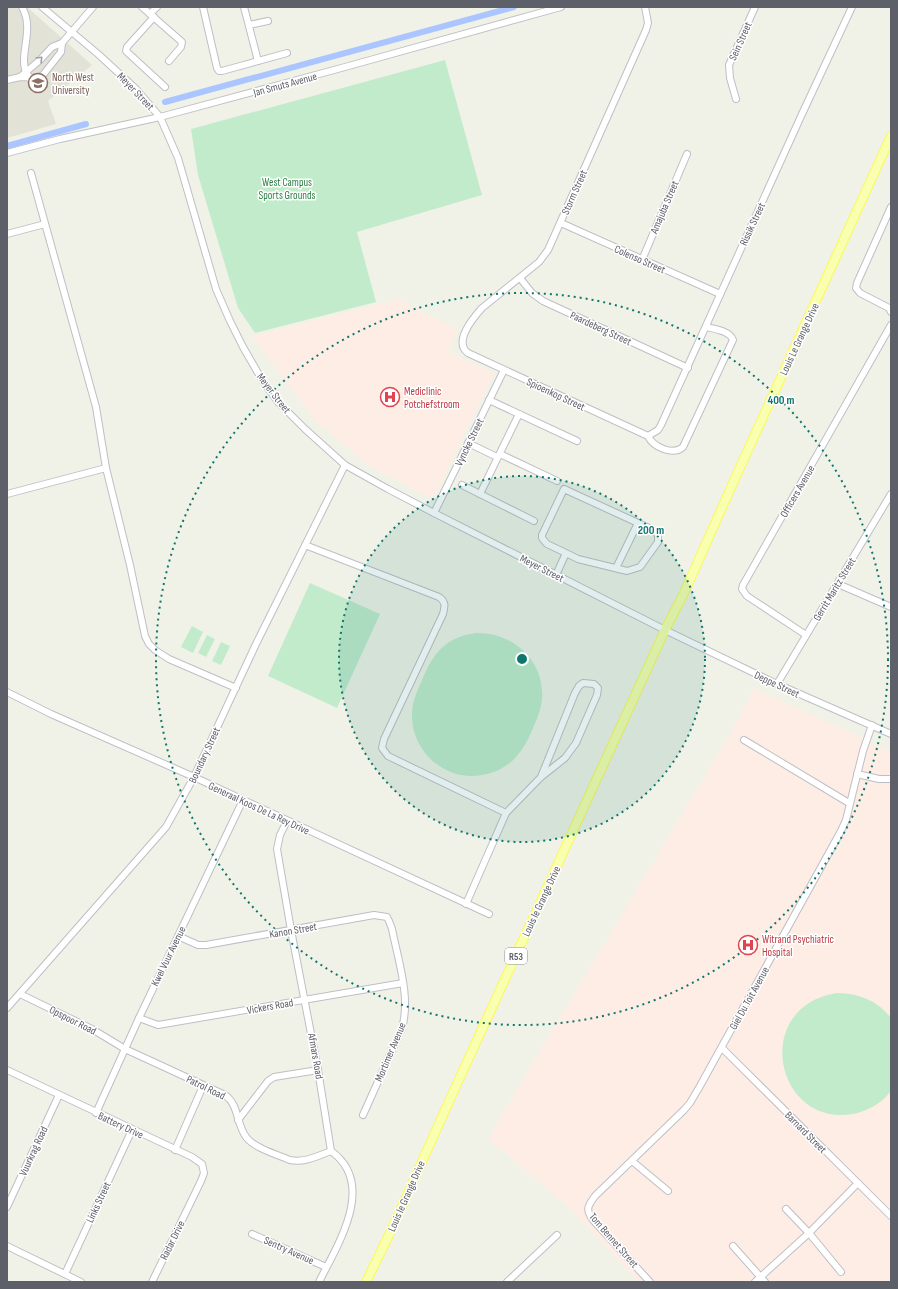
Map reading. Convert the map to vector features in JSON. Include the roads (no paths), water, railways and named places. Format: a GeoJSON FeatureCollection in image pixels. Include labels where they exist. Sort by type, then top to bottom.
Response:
{"type":"FeatureCollection","features":[{"type":"Feature","properties":{"kind":"main road","name":"Louis Le Grange Drive"},"geometry":{"type":"LineString","coordinates":[[666,630],[891,136]]}},
{"type":"Feature","properties":{"kind":"main road","name":"Louis le Grange Drive"},"geometry":{"type":"LineString","coordinates":[[366,1282],[389,1236],[465,1065],[666,630]]}},
{"type":"Feature","properties":{"kind":"street"},"geometry":{"type":"LineString","coordinates":[[22,7],[25,12],[28,26],[24,66],[30,78]]}},
{"type":"Feature","properties":{"kind":"street","name":"Meyer Street"},"geometry":{"type":"LineString","coordinates":[[42,7],[136,88],[160,117],[178,158],[216,289],[230,321],[262,380],[279,403],[305,429],[345,465],[434,513],[666,630]]}},
{"type":"Feature","properties":{"kind":"street"},"geometry":{"type":"LineString","coordinates":[[20,77],[52,47],[62,43],[93,7]]}},
{"type":"Feature","properties":{"kind":"street"},"geometry":{"type":"LineString","coordinates":[[142,7],[182,42],[182,47],[170,61]]}},
{"type":"Feature","properties":{"kind":"street"},"geometry":{"type":"LineString","coordinates":[[157,7],[152,16],[127,47],[126,51],[165,87]]}},
{"type":"Feature","properties":{"kind":"street"},"geometry":{"type":"LineString","coordinates":[[202,7],[218,69],[222,71],[287,53]]}},
{"type":"Feature","properties":{"kind":"street"},"geometry":{"type":"LineString","coordinates":[[244,7],[258,61]]}},
{"type":"Feature","properties":{"kind":"street","name":"Jan Smuts Avenue"},"geometry":{"type":"LineString","coordinates":[[7,153],[60,139],[160,117],[561,7]]}},
{"type":"Feature","properties":{"kind":"street","name":"Storm Street"},"geometry":{"type":"LineString","coordinates":[[464,350],[462,342],[467,329],[475,316],[543,258],[561,222],[646,30],[648,23],[645,7]]}},
{"type":"Feature","properties":{"kind":"street","name":"Sein Street"},"geometry":{"type":"LineString","coordinates":[[736,99],[730,78],[729,65],[755,7]]}},
{"type":"Feature","properties":{"kind":"street","name":"Rissik Street"},"geometry":{"type":"LineString","coordinates":[[648,436],[658,430],[688,368],[720,294],[852,7]]}},
{"type":"Feature","properties":{"kind":"street"},"geometry":{"type":"LineString","coordinates":[[249,25],[268,21]]}},
{"type":"Feature","properties":{"kind":"street"},"geometry":{"type":"LineString","coordinates":[[7,80],[20,77],[37,78],[43,75],[61,52],[62,43]]}},
{"type":"Feature","properties":{"kind":"street","name":"Amajuba Street"},"geometry":{"type":"LineString","coordinates":[[642,260],[687,154]]}},
{"type":"Feature","properties":{"kind":"street"},"geometry":{"type":"LineString","coordinates":[[31,173],[96,406],[106,468],[130,565],[141,618],[149,644],[169,659],[236,688]]}},
{"type":"Feature","properties":{"kind":"street"},"geometry":{"type":"LineString","coordinates":[[891,207],[856,288],[860,293],[886,307],[891,312]]}},
{"type":"Feature","properties":{"kind":"street","name":"Colenso Street"},"geometry":{"type":"LineString","coordinates":[[561,222],[642,260],[720,294]]}},
{"type":"Feature","properties":{"kind":"street"},"geometry":{"type":"LineString","coordinates":[[7,234],[45,224]]}},
{"type":"Feature","properties":{"kind":"street","name":"Paardeberg Street"},"geometry":{"type":"LineString","coordinates":[[520,278],[532,293],[543,301],[688,368]]}},
{"type":"Feature","properties":{"kind":"street","name":"Officers Avenue"},"geometry":{"type":"LineString","coordinates":[[806,635],[747,596],[742,589],[743,585],[891,325]]}},
{"type":"Feature","properties":{"kind":"street","name":"Spioenkop Street"},"geometry":{"type":"LineString","coordinates":[[464,350],[648,436],[654,443],[671,451],[678,450],[683,447],[733,340],[730,335],[725,332],[706,327]]}},
{"type":"Feature","properties":{"kind":"street","name":"Vyncke Street"},"geometry":{"type":"LineString","coordinates":[[434,513],[504,370]]}},
{"type":"Feature","properties":{"kind":"street"},"geometry":{"type":"LineString","coordinates":[[489,400],[577,441]]}},
{"type":"Feature","properties":{"kind":"street"},"geometry":{"type":"LineString","coordinates":[[480,494],[519,414]]}},
{"type":"Feature","properties":{"kind":"street"},"geometry":{"type":"LineString","coordinates":[[468,442],[557,481]]}},
{"type":"Feature","properties":{"kind":"street","name":"Boundary Street"},"geometry":{"type":"LineString","coordinates":[[7,1008],[166,827],[194,777],[345,465]]}},
{"type":"Feature","properties":{"kind":"street"},"geometry":{"type":"LineString","coordinates":[[7,494],[106,468]]}},
{"type":"Feature","properties":{"kind":"street"},"geometry":{"type":"LineString","coordinates":[[462,486],[534,521]]}},
{"type":"Feature","properties":{"kind":"street"},"geometry":{"type":"LineString","coordinates":[[564,489],[649,528],[656,532],[658,536],[658,542],[640,567],[627,571],[578,559],[566,554],[547,544],[542,538],[542,535],[564,489]]}},
{"type":"Feature","properties":{"kind":"street","name":"Gerrit Maritz Street"},"geometry":{"type":"LineString","coordinates":[[777,684],[888,505],[891,494]]}},
{"type":"Feature","properties":{"kind":"street"},"geometry":{"type":"LineString","coordinates":[[616,568],[638,523]]}},
{"type":"Feature","properties":{"kind":"street"},"geometry":{"type":"LineString","coordinates":[[305,545],[439,597],[443,600],[445,607],[443,614],[384,739],[382,748],[388,756],[506,813]]}},
{"type":"Feature","properties":{"kind":"street"},"geometry":{"type":"LineString","coordinates":[[556,575],[566,554]]}},
{"type":"Feature","properties":{"kind":"street"},"geometry":{"type":"LineString","coordinates":[[838,584],[891,607]]}},
{"type":"Feature","properties":{"kind":"street","name":"Deppe Street"},"geometry":{"type":"LineString","coordinates":[[666,630],[777,684],[891,734]]}},
{"type":"Feature","properties":{"kind":"street"},"geometry":{"type":"LineString","coordinates":[[466,904],[506,813],[541,777],[565,758],[576,743],[597,695],[598,688],[594,684],[583,683],[579,686],[575,693],[541,777]]}},
{"type":"Feature","properties":{"kind":"street","name":"Generaal Koos De La Rey Drive"},"geometry":{"type":"LineString","coordinates":[[7,692],[51,714],[194,777],[488,914]]}},
{"type":"Feature","properties":{"kind":"street","name":"Giel Du Toit Avenue"},"geometry":{"type":"LineString","coordinates":[[595,1196],[690,1103],[722,1048],[755,985],[841,831],[846,820],[849,803],[872,725]]}},
{"type":"Feature","properties":{"kind":"street"},"geometry":{"type":"LineString","coordinates":[[744,740],[849,803]]}},
{"type":"Feature","properties":{"kind":"street"},"geometry":{"type":"LineString","coordinates":[[857,774],[879,779],[891,779]]}},
{"type":"Feature","properties":{"kind":"street","name":"Kwel Vuur Avenue"},"geometry":{"type":"LineString","coordinates":[[96,1113],[139,1018],[243,800]]}},
{"type":"Feature","properties":{"kind":"street","name":"Afmars Road"},"geometry":{"type":"LineString","coordinates":[[287,820],[280,835],[277,849],[291,930],[306,1000],[331,1151]]}},
{"type":"Feature","properties":{"kind":"street","name":"Kanon Street"},"geometry":{"type":"LineString","coordinates":[[178,936],[198,945],[206,945],[378,915],[385,916],[388,919],[394,938]]}},
{"type":"Feature","properties":{"kind":"street","name":"Mortimer Avenue"},"geometry":{"type":"LineString","coordinates":[[363,1116],[402,1028],[406,1013],[403,983],[394,938]]}},
{"type":"Feature","properties":{"kind":"street","name":"Vickers Road"},"geometry":{"type":"LineString","coordinates":[[139,1018],[158,1025],[403,983]]}},
{"type":"Feature","properties":{"kind":"street","name":"Opspoor Road"},"geometry":{"type":"LineString","coordinates":[[20,994],[92,1029],[125,1048]]}},
{"type":"Feature","properties":{"kind":"street","name":"Patrol Road"},"geometry":{"type":"LineString","coordinates":[[125,1048],[229,1098],[234,1104],[238,1120],[245,1136],[254,1144],[296,1162],[304,1161],[331,1151]]}},
{"type":"Feature","properties":{"kind":"street","name":"Barnard Street"},"geometry":{"type":"LineString","coordinates":[[722,1048],[891,1216]]}},
{"type":"Feature","properties":{"kind":"street","name":"Battery Drive"},"geometry":{"type":"LineString","coordinates":[[7,1070],[198,1160],[203,1167],[203,1176],[193,1198]]}},
{"type":"Feature","properties":{"kind":"street"},"geometry":{"type":"LineString","coordinates":[[238,1120],[268,1080],[274,1077],[318,1070]]}},
{"type":"Feature","properties":{"kind":"street"},"geometry":{"type":"LineString","coordinates":[[175,1150],[203,1086]]}},
{"type":"Feature","properties":{"kind":"street","name":"Vuurkrag Road"},"geometry":{"type":"LineString","coordinates":[[7,1207],[59,1095]]}},
{"type":"Feature","properties":{"kind":"street","name":"Links Street"},"geometry":{"type":"LineString","coordinates":[[65,1274],[132,1130]]}},
{"type":"Feature","properties":{"kind":"street"},"geometry":{"type":"LineString","coordinates":[[319,1282],[346,1225],[352,1204],[352,1186],[349,1172],[345,1164],[331,1151]]}},
{"type":"Feature","properties":{"kind":"street"},"geometry":{"type":"LineString","coordinates":[[632,1161],[668,1191]]}},
{"type":"Feature","properties":{"kind":"street"},"geometry":{"type":"LineString","coordinates":[[755,1282],[809,1233],[858,1183]]}},
{"type":"Feature","properties":{"kind":"street","name":"Tom Bennet Street"},"geometry":{"type":"LineString","coordinates":[[595,1196],[588,1208],[590,1216],[650,1282]]}},
{"type":"Feature","properties":{"kind":"street","name":"Radar Drive"},"geometry":{"type":"LineString","coordinates":[[152,1282],[193,1198]]}},
{"type":"Feature","properties":{"kind":"street"},"geometry":{"type":"LineString","coordinates":[[786,1209],[809,1233],[841,1272]]}},
{"type":"Feature","properties":{"kind":"street","name":"Sentry Avenue"},"geometry":{"type":"LineString","coordinates":[[252,1234],[326,1267]]}},
{"type":"Feature","properties":{"kind":"street"},"geometry":{"type":"LineString","coordinates":[[507,1282],[557,1235]]}},
{"type":"Feature","properties":{"kind":"street"},"geometry":{"type":"LineString","coordinates":[[7,1246],[81,1282]]}},
{"type":"Feature","properties":{"kind":"street"},"geometry":{"type":"LineString","coordinates":[[733,1246],[765,1282]]}},
{"type":"Feature","properties":{"kind":"waterway"},"geometry":{"type":"LineString","coordinates":[[165,102],[514,7]]}},
{"type":"Feature","properties":{"kind":"waterway"},"geometry":{"type":"LineString","coordinates":[[7,146],[86,124]]}},
{"type":"Feature","properties":{"kind":"place","name":"North West University"},"geometry":{"type":"Point","coordinates":[38,83]}},
{"type":"Feature","properties":{"kind":"place","name":"Mediclinic Potchefstroom"},"geometry":{"type":"Point","coordinates":[390,397]}},
{"type":"Feature","properties":{"kind":"place","name":"Witrand Psychiatric Hospital"},"geometry":{"type":"Point","coordinates":[748,945]}},
{"type":"Feature","properties":{"kind":"park label","name":"West Campus Sports Grounds"},"geometry":{"type":"Point","coordinates":[287,188]}}]}
